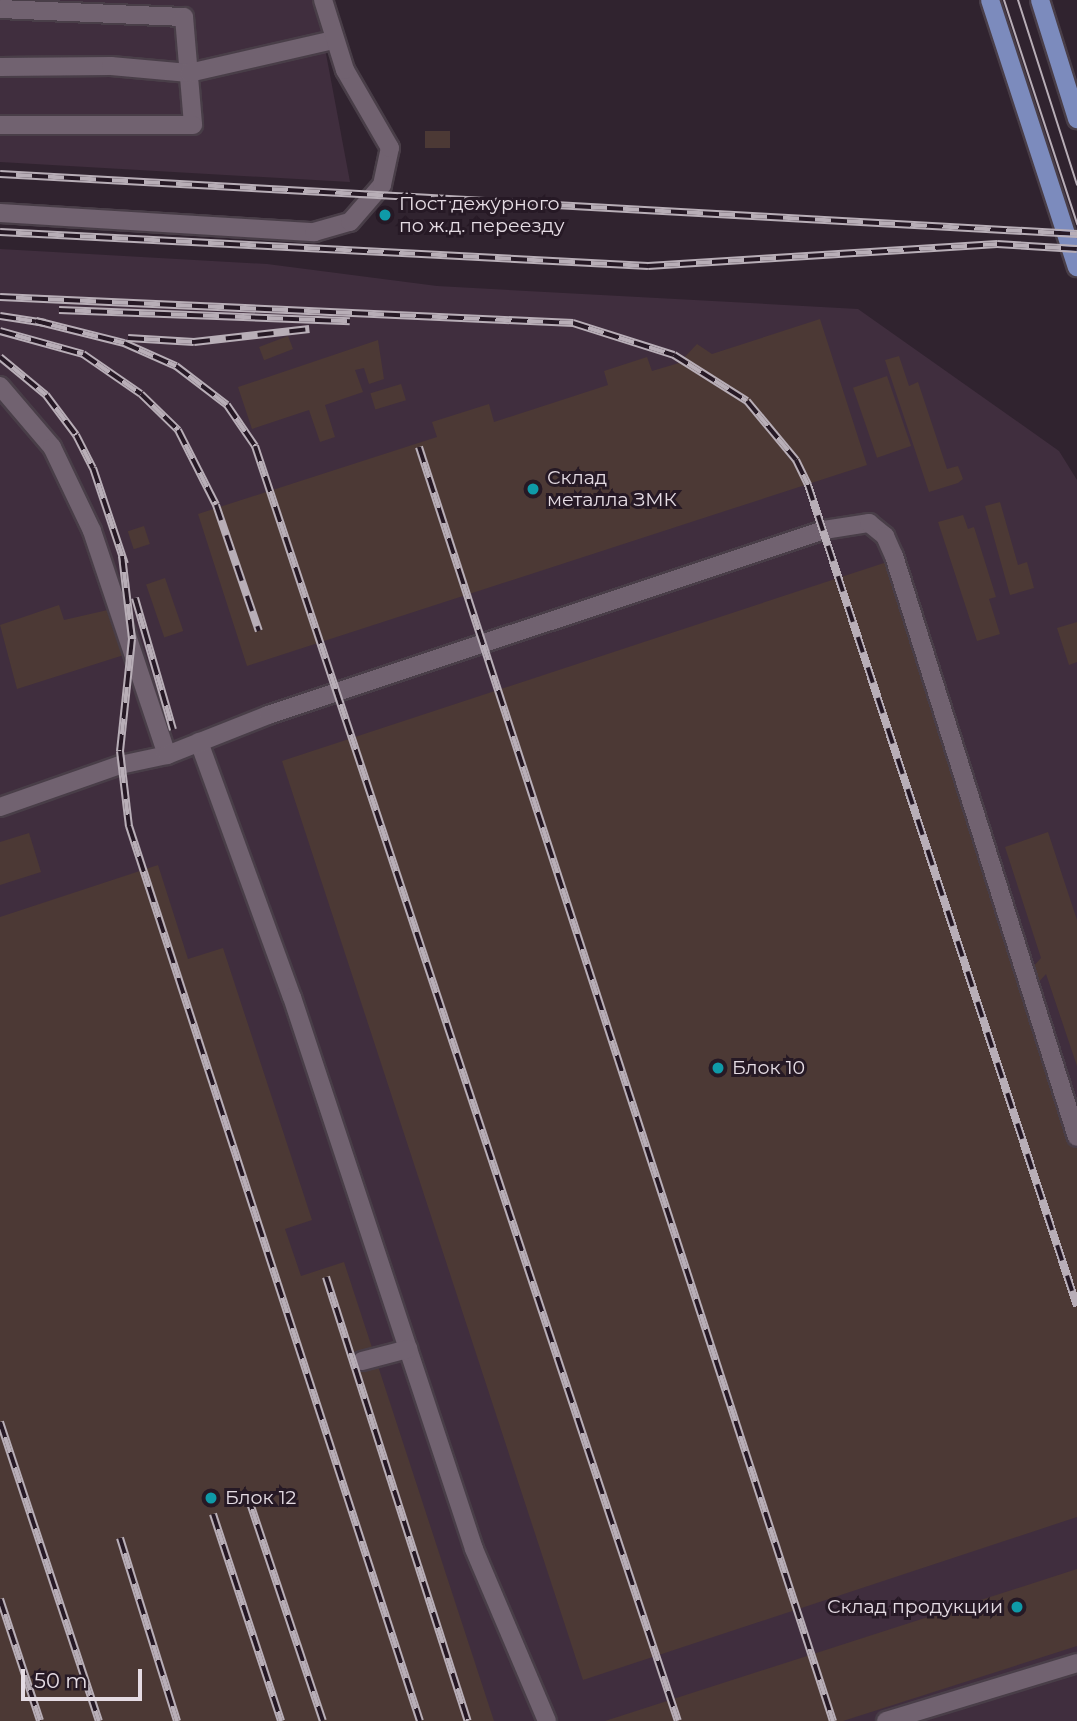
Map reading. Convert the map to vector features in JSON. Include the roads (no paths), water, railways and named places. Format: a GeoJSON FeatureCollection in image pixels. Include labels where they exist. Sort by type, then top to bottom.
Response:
{"type":"FeatureCollection","features":[{"type":"Feature","properties":{"kind":"main road"},"geometry":{"type":"LineString","coordinates":[[990,0],[1077,267]]}},
{"type":"Feature","properties":{"kind":"main road"},"geometry":{"type":"LineString","coordinates":[[1041,0],[1077,119]]}},
{"type":"Feature","properties":{"kind":"street"},"geometry":{"type":"LineString","coordinates":[[0,213],[302,232],[339,229],[369,205],[391,160],[386,136],[351,82],[332,40],[323,0]]}},
{"type":"Feature","properties":{"kind":"street"},"geometry":{"type":"LineString","coordinates":[[0,9],[184,8],[193,125],[0,125]]}},
{"type":"Feature","properties":{"kind":"street"},"geometry":{"type":"LineString","coordinates":[[0,67],[111,66],[189,73],[332,40]]}},
{"type":"Feature","properties":{"kind":"street"},"geometry":{"type":"LineString","coordinates":[[0,386],[52,447],[92,531],[167,755]]}},
{"type":"Feature","properties":{"kind":"street"},"geometry":{"type":"LineString","coordinates":[[0,807],[120,765],[167,755],[824,530],[869,523],[885,536],[894,556],[1077,1137]]}},
{"type":"Feature","properties":{"kind":"street"},"geometry":{"type":"LineString","coordinates":[[199,742],[292,997],[474,1549],[547,1721]]}},
{"type":"Feature","properties":{"kind":"street"},"geometry":{"type":"LineString","coordinates":[[362,1362],[408,1349]]}},
{"type":"Feature","properties":{"kind":"street"},"geometry":{"type":"LineString","coordinates":[[886,1721],[1077,1663]]}},
{"type":"Feature","properties":{"kind":"tram line"},"geometry":{"type":"LineString","coordinates":[[1004,0],[1077,224]]}},
{"type":"Feature","properties":{"kind":"tram line"},"geometry":{"type":"LineString","coordinates":[[1018,0],[1077,185]]}},
{"type":"Feature","properties":{"kind":"railway"},"geometry":{"type":"LineString","coordinates":[[0,174],[1077,234]]}},
{"type":"Feature","properties":{"kind":"railway"},"geometry":{"type":"LineString","coordinates":[[0,232],[648,266],[997,244],[1077,249]]}},
{"type":"Feature","properties":{"kind":"railway"},"geometry":{"type":"LineString","coordinates":[[0,297],[573,323],[674,355],[747,401],[796,460],[808,485],[1077,1306]]}},
{"type":"Feature","properties":{"kind":"railway"},"geometry":{"type":"LineString","coordinates":[[59,310],[350,321]]}},
{"type":"Feature","properties":{"kind":"railway"},"geometry":{"type":"LineString","coordinates":[[0,316],[45,323]]}},
{"type":"Feature","properties":{"kind":"railway"},"geometry":{"type":"LineString","coordinates":[[36,321],[124,343],[176,366],[227,405],[255,446],[678,1721]]}},
{"type":"Feature","properties":{"kind":"railway"},"geometry":{"type":"LineString","coordinates":[[128,338],[194,342],[309,329]]}},
{"type":"Feature","properties":{"kind":"railway"},"geometry":{"type":"LineString","coordinates":[[0,331],[83,354],[141,394],[178,430],[216,505],[259,631]]}},
{"type":"Feature","properties":{"kind":"railway"},"geometry":{"type":"LineString","coordinates":[[0,357],[46,395],[76,435],[93,468],[125,564]]}},
{"type":"Feature","properties":{"kind":"railway"},"geometry":{"type":"LineString","coordinates":[[419,447],[833,1721]]}},
{"type":"Feature","properties":{"kind":"railway"},"geometry":{"type":"LineString","coordinates":[[122,556],[132,639],[120,751],[129,826],[420,1721]]}},
{"type":"Feature","properties":{"kind":"railway"},"geometry":{"type":"LineString","coordinates":[[135,598],[173,730]]}},
{"type":"Feature","properties":{"kind":"railway"},"geometry":{"type":"LineString","coordinates":[[326,1277],[468,1721]]}},
{"type":"Feature","properties":{"kind":"railway"},"geometry":{"type":"LineString","coordinates":[[0,1422],[99,1721]]}},
{"type":"Feature","properties":{"kind":"railway"},"geometry":{"type":"LineString","coordinates":[[247,1494],[323,1721]]}},
{"type":"Feature","properties":{"kind":"railway"},"geometry":{"type":"LineString","coordinates":[[213,1514],[281,1721]]}},
{"type":"Feature","properties":{"kind":"railway"},"geometry":{"type":"LineString","coordinates":[[120,1538],[177,1721]]}},
{"type":"Feature","properties":{"kind":"railway"},"geometry":{"type":"LineString","coordinates":[[0,1599],[40,1721]]}},
{"type":"Feature","properties":{"kind":"place","name":"Пост дежурного по ж.д. переезду"},"geometry":{"type":"Point","coordinates":[385,215]}},
{"type":"Feature","properties":{"kind":"place","name":"Склад металла ЗМК"},"geometry":{"type":"Point","coordinates":[533,489]}},
{"type":"Feature","properties":{"kind":"place","name":"Блок 10"},"geometry":{"type":"Point","coordinates":[718,1068]}},
{"type":"Feature","properties":{"kind":"place","name":"Блок 12"},"geometry":{"type":"Point","coordinates":[211,1498]}},
{"type":"Feature","properties":{"kind":"place","name":"Склад продукции"},"geometry":{"type":"Point","coordinates":[1017,1607]}}]}
